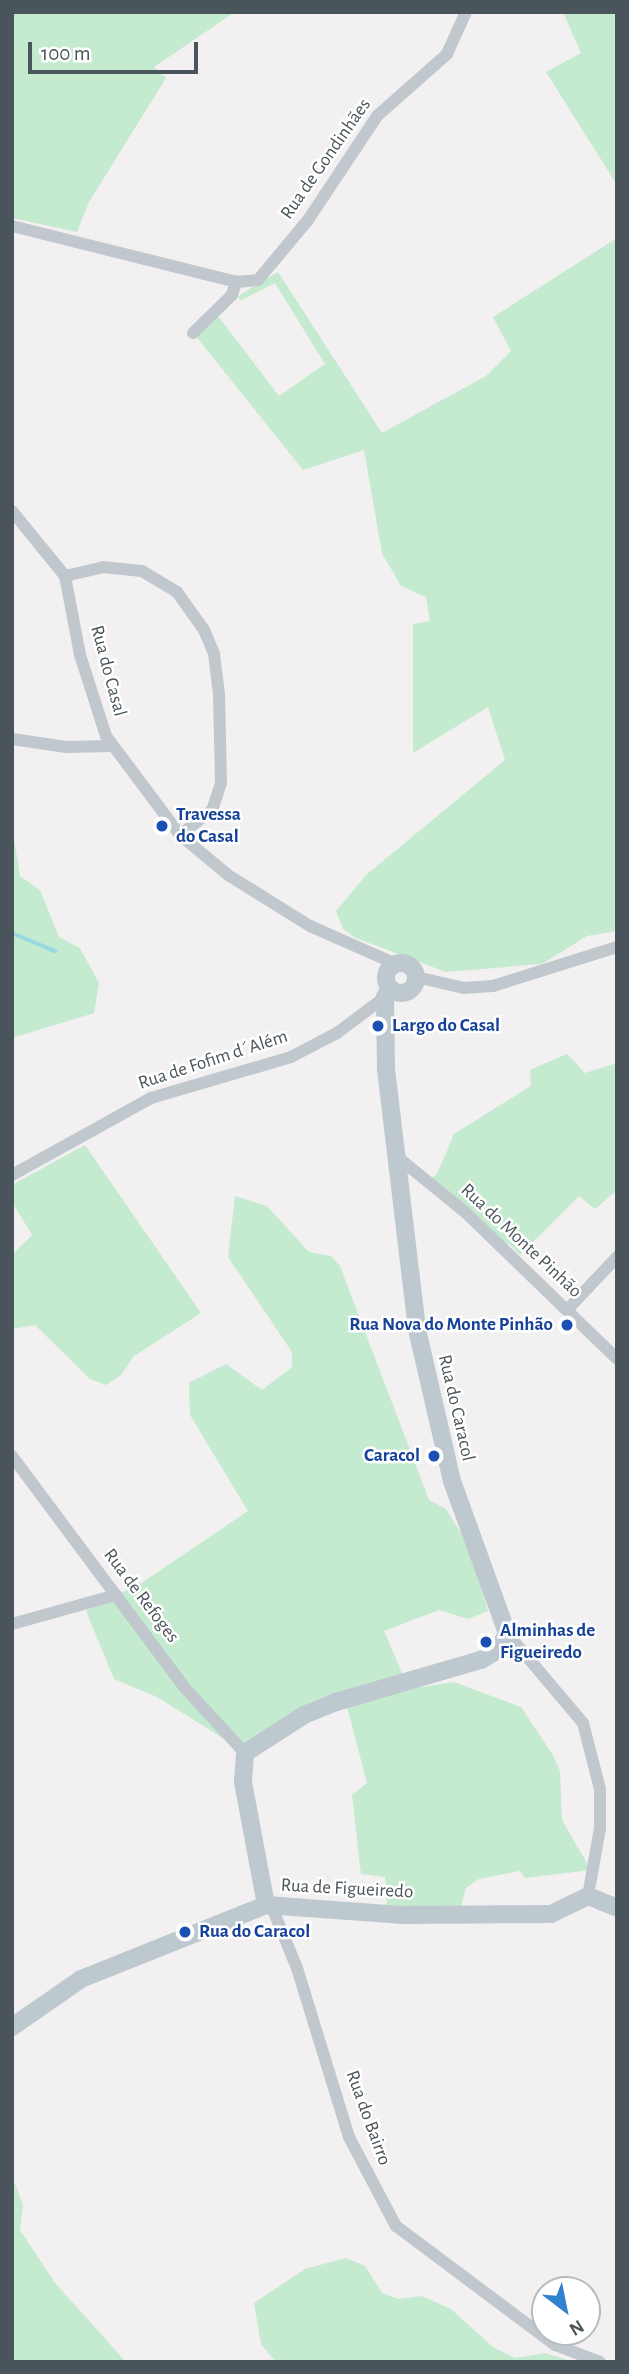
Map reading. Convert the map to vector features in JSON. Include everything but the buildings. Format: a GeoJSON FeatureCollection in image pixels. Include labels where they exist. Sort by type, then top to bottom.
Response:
{"type":"FeatureCollection","features":[{"type":"Feature","properties":{"kind":"street","name":"Rua de Gondinhães"},"geometry":{"type":"LineString","coordinates":[[236,282],[258,280],[277,262],[377,116],[447,54],[466,12]]}},
{"type":"Feature","properties":{"kind":"street"},"geometry":{"type":"LineString","coordinates":[[12,226],[236,282],[223,305],[193,332]]}},
{"type":"Feature","properties":{"kind":"street","name":"Rua do Casal"},"geometry":{"type":"LineString","coordinates":[[12,511],[65,576],[83,666],[112,746],[180,835],[228,875],[310,926],[396,964]]}},
{"type":"Feature","properties":{"kind":"street"},"geometry":{"type":"LineString","coordinates":[[65,576],[103,567],[142,571],[177,592],[204,630],[214,653],[219,694],[221,783],[212,810],[180,835]]}},
{"type":"Feature","properties":{"kind":"street"},"geometry":{"type":"LineString","coordinates":[[12,739],[66,747],[112,746]]}},
{"type":"Feature","properties":{"kind":"street"},"geometry":{"type":"LineString","coordinates":[[416,977],[406,992],[387,993],[386,973],[396,964],[409,965],[416,977],[464,988],[493,986],[617,947]]}},
{"type":"Feature","properties":{"kind":"street","name":"Rua do Caracol"},"geometry":{"type":"LineString","coordinates":[[387,993],[395,1155],[430,1404],[507,1633]]}},
{"type":"Feature","properties":{"kind":"street","name":"Rua de Fofim d´Além"},"geometry":{"type":"LineString","coordinates":[[12,1175],[151,1098],[291,1057],[337,1033],[387,993]]}},
{"type":"Feature","properties":{"kind":"street","name":"Rua do Monte Pinhão"},"geometry":{"type":"LineString","coordinates":[[395,1155],[465,1212],[617,1359]]}},
{"type":"Feature","properties":{"kind":"street"},"geometry":{"type":"LineString","coordinates":[[567,1310],[617,1257]]}},
{"type":"Feature","properties":{"kind":"street","name":"Rua de Refoges"},"geometry":{"type":"LineString","coordinates":[[12,1456],[184,1687],[246,1753]]}},
{"type":"Feature","properties":{"kind":"street"},"geometry":{"type":"LineString","coordinates":[[12,1624],[116,1595]]}},
{"type":"Feature","properties":{"kind":"street"},"geometry":{"type":"LineString","coordinates":[[269,1905],[243,1782],[246,1753],[304,1715],[336,1702],[481,1660],[499,1649],[507,1633],[583,1723],[600,1789],[600,1828],[588,1896],[617,1908]]}},
{"type":"Feature","properties":{"kind":"street","name":"Rua de Figueiredo"},"geometry":{"type":"LineString","coordinates":[[12,2027],[81,1979],[269,1905],[401,1915],[551,1914],[588,1896]]}},
{"type":"Feature","properties":{"kind":"street","name":"Rua do Bairro"},"geometry":{"type":"LineString","coordinates":[[269,1905],[333,2080],[349,2137],[396,2226],[555,2344],[600,2362]]}},
{"type":"Feature","properties":{"kind":"green space"},"geometry":{"type":"Polygon","coordinates":[[[12,12],[235,12],[154,67],[166,78],[89,202],[77,232],[12,218],[12,12]]]}},
{"type":"Feature","properties":{"kind":"green space"},"geometry":{"type":"Polygon","coordinates":[[[563,12],[617,12],[617,185],[546,72],[581,53],[563,12]]]}},
{"type":"Feature","properties":{"kind":"green space"},"geometry":{"type":"Polygon","coordinates":[[[617,238],[617,931],[587,936],[542,964],[446,972],[356,938],[343,929],[336,911],[366,875],[505,760],[488,707],[413,753],[413,624],[430,621],[426,597],[401,586],[382,553],[364,450],[303,470],[195,335],[218,316],[279,396],[325,364],[275,283],[240,301],[238,296],[278,272],[382,433],[486,376],[511,351],[493,317],[617,238]]]}},
{"type":"Feature","properties":{"kind":"green space"},"geometry":{"type":"Polygon","coordinates":[[[12,826],[20,876],[40,890],[59,937],[80,948],[99,983],[94,1013],[12,1038],[12,826]]]}},
{"type":"Feature","properties":{"kind":"green space"},"geometry":{"type":"Polygon","coordinates":[[[567,1054],[585,1073],[617,1063],[617,1190],[595,1209],[579,1196],[520,1255],[508,1243],[502,1248],[428,1181],[437,1174],[454,1134],[531,1086],[530,1070],[567,1054]]]}},
{"type":"Feature","properties":{"kind":"green space"},"geometry":{"type":"Polygon","coordinates":[[[85,1145],[201,1313],[134,1356],[121,1375],[106,1385],[90,1379],[35,1325],[12,1329],[12,1255],[32,1235],[12,1202],[12,1185],[85,1145]]]}},
{"type":"Feature","properties":{"kind":"green space"},"geometry":{"type":"Polygon","coordinates":[[[235,1196],[267,1206],[309,1252],[331,1256],[340,1266],[429,1500],[446,1509],[470,1548],[488,1611],[468,1619],[439,1610],[384,1631],[409,1689],[454,1682],[521,1707],[553,1755],[560,1772],[562,1820],[591,1870],[525,1878],[520,1871],[479,1879],[466,1888],[460,1910],[387,1910],[385,1877],[361,1874],[352,1795],[367,1783],[344,1695],[245,1752],[157,1697],[114,1679],[86,1611],[143,1582],[248,1511],[190,1415],[189,1383],[226,1364],[262,1390],[292,1367],[292,1352],[228,1257],[235,1196]]]}},
{"type":"Feature","properties":{"kind":"green space"},"geometry":{"type":"Polygon","coordinates":[[[12,2176],[23,2205],[20,2230],[55,2283],[126,2362],[12,2362],[12,2176]]]}},
{"type":"Feature","properties":{"kind":"green space"},"geometry":{"type":"Polygon","coordinates":[[[346,2258],[365,2266],[382,2293],[399,2299],[422,2296],[451,2309],[493,2347],[515,2358],[545,2353],[574,2362],[276,2362],[261,2344],[254,2303],[305,2269],[346,2258]]]}},
{"type":"Feature","properties":{"kind":"waterway"},"geometry":{"type":"LineString","coordinates":[[12,933],[55,951]]}},
{"type":"Feature","properties":{"kind":"place","name":"Travessa do Casal"},"geometry":{"type":"Point","coordinates":[162,826]}},
{"type":"Feature","properties":{"kind":"place","name":"Largo do Casal"},"geometry":{"type":"Point","coordinates":[378,1026]}},
{"type":"Feature","properties":{"kind":"place","name":"Rua Nova do Monte Pinhão"},"geometry":{"type":"Point","coordinates":[567,1325]}},
{"type":"Feature","properties":{"kind":"place","name":"Caracol"},"geometry":{"type":"Point","coordinates":[434,1456]}},
{"type":"Feature","properties":{"kind":"place","name":"Alminhas de Figueiredo"},"geometry":{"type":"Point","coordinates":[486,1642]}},
{"type":"Feature","properties":{"kind":"place","name":"Rua do Caracol"},"geometry":{"type":"Point","coordinates":[185,1932]}}]}
